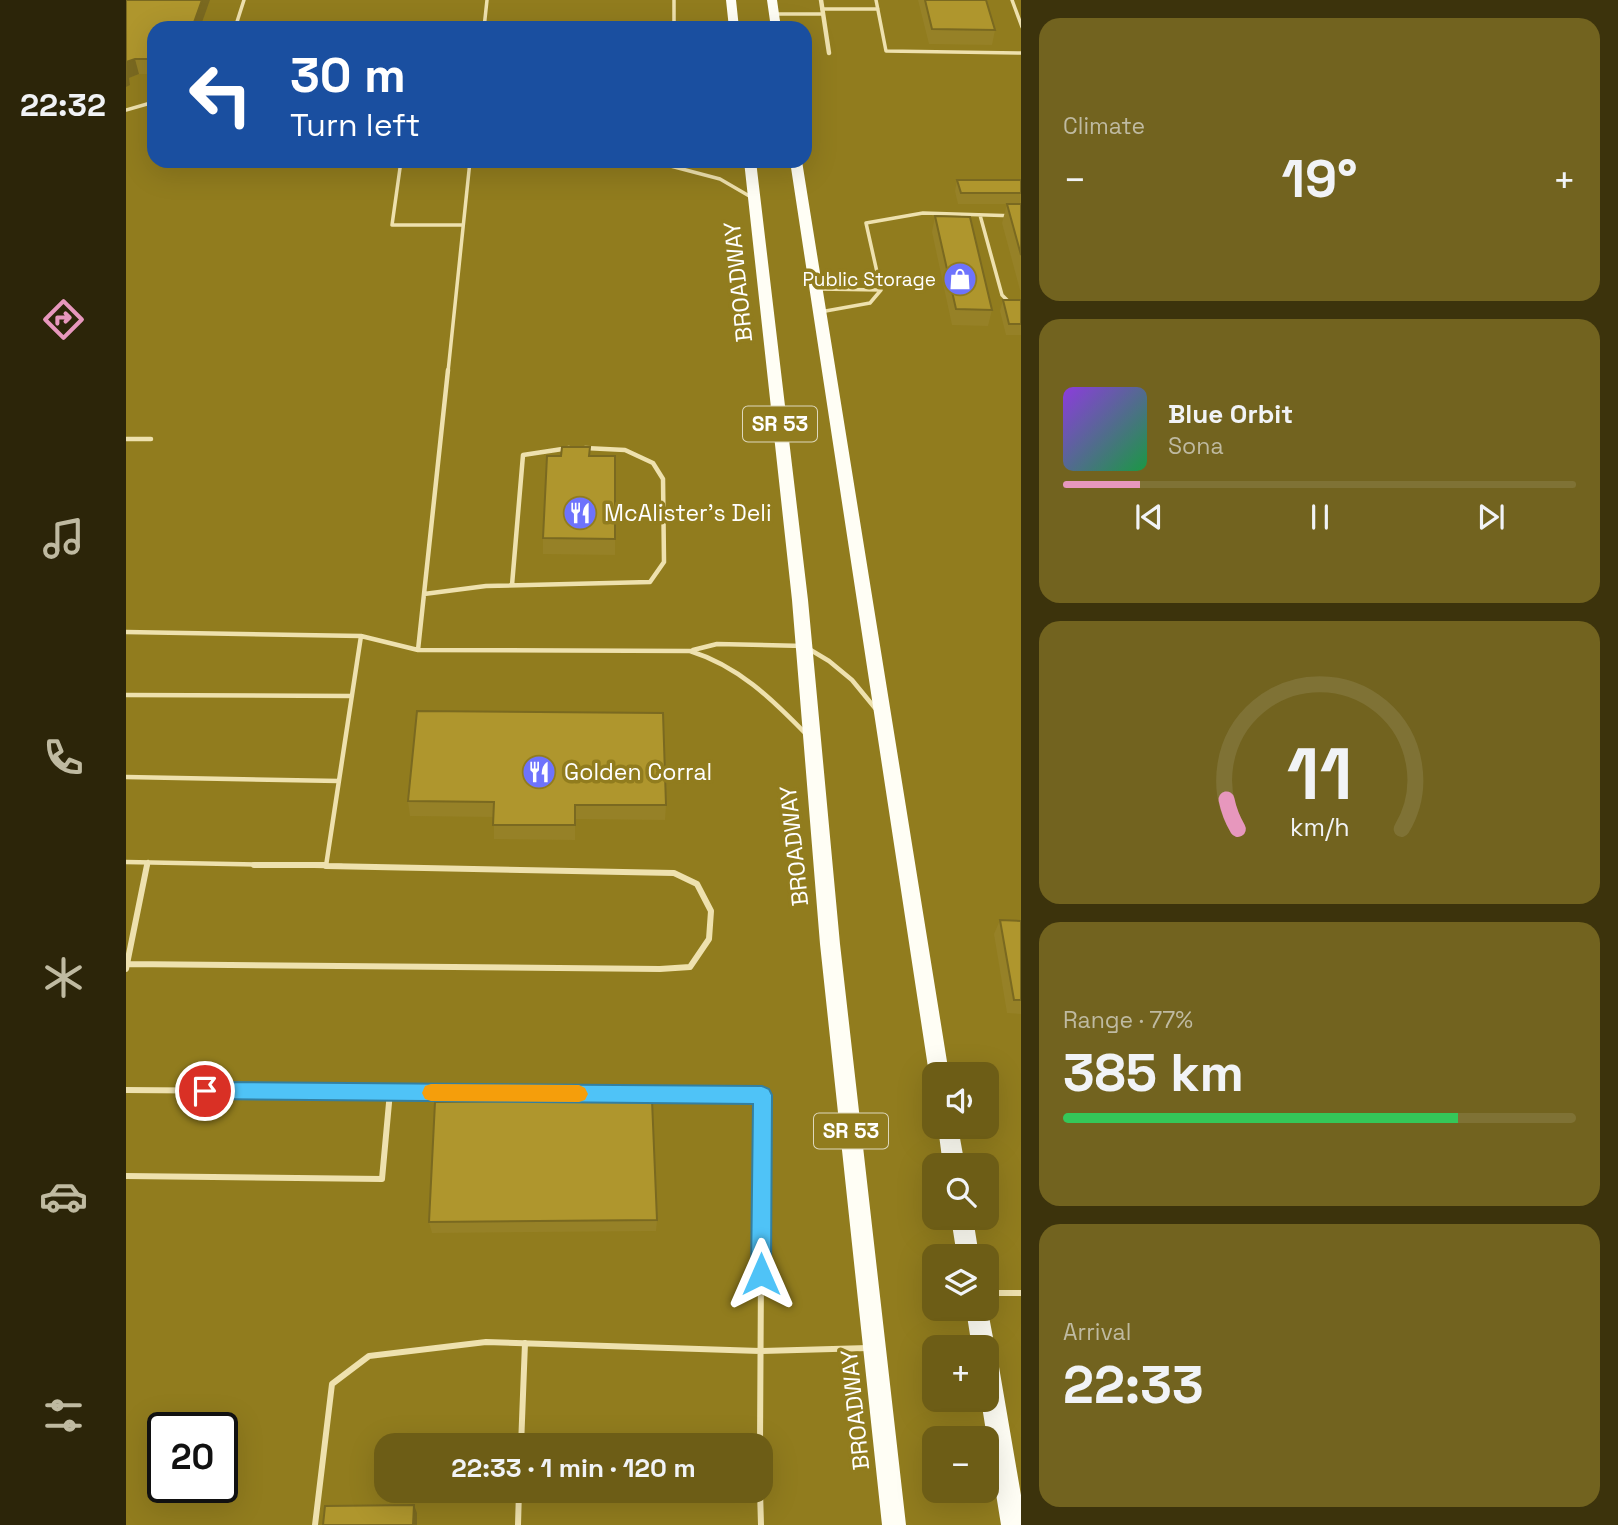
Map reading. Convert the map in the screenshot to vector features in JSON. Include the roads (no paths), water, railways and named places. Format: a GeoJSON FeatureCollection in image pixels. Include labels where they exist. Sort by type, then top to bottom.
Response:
{"type":"FeatureCollection","features":[{"type":"Feature","properties":{"kind":"main road"},"geometry":{"type":"LineString","coordinates":[[731,0],[733,21]]}},
{"type":"Feature","properties":{"kind":"main road"},"geometry":{"type":"LineString","coordinates":[[772,0],[775,21]]}},
{"type":"Feature","properties":{"kind":"main road","name":"BROADWAY"},"geometry":{"type":"LineString","coordinates":[[751,168],[804,646],[831,957],[894,1525]]}},
{"type":"Feature","properties":{"kind":"main road","name":"SR 53"},"geometry":{"type":"LineString","coordinates":[[797,168],[937,1062]]}},
{"type":"Feature","properties":{"kind":"main road"},"geometry":{"type":"LineString","coordinates":[[997,1412],[1015,1490],[1013,1525]]}},
{"type":"Feature","properties":{"kind":"street"},"geometry":{"type":"LineString","coordinates":[[821,0],[829,53]]}},
{"type":"Feature","properties":{"kind":"lane"},"geometry":{"type":"LineString","coordinates":[[237,21],[244,0]]}},
{"type":"Feature","properties":{"kind":"lane"},"geometry":{"type":"LineString","coordinates":[[485,21],[487,0]]}},
{"type":"Feature","properties":{"kind":"lane"},"geometry":{"type":"LineString","coordinates":[[674,0],[674,21]]}},
{"type":"Feature","properties":{"kind":"lane"},"geometry":{"type":"LineString","coordinates":[[876,0],[886,51],[1021,53]]}},
{"type":"Feature","properties":{"kind":"lane"},"geometry":{"type":"LineString","coordinates":[[1012,0],[1021,27]]}},
{"type":"Feature","properties":{"kind":"lane"},"geometry":{"type":"LineString","coordinates":[[774,14],[878,9]]}},
{"type":"Feature","properties":{"kind":"lane"},"geometry":{"type":"LineString","coordinates":[[126,110],[147,104]]}},
{"type":"Feature","properties":{"kind":"lane"},"geometry":{"type":"LineString","coordinates":[[400,168],[392,225],[463,225]]}},
{"type":"Feature","properties":{"kind":"lane"},"geometry":{"type":"LineString","coordinates":[[418,650],[469,168]]}},
{"type":"Feature","properties":{"kind":"lane"},"geometry":{"type":"LineString","coordinates":[[680,168],[719,178],[742,189],[755,201]]}},
{"type":"Feature","properties":{"kind":"lane"},"geometry":{"type":"LineString","coordinates":[[881,290],[866,223],[880,218],[932,213],[1021,216]]}},
{"type":"Feature","properties":{"kind":"lane"},"geometry":{"type":"LineString","coordinates":[[980,215],[1002,295],[1010,303],[1021,303]]}},
{"type":"Feature","properties":{"kind":"lane"},"geometry":{"type":"LineString","coordinates":[[816,289],[881,290]]}},
{"type":"Feature","properties":{"kind":"lane"},"geometry":{"type":"LineString","coordinates":[[820,312],[870,303],[881,290]]}},
{"type":"Feature","properties":{"kind":"lane"},"geometry":{"type":"LineString","coordinates":[[126,439],[151,439]]}},
{"type":"Feature","properties":{"kind":"lane"},"geometry":{"type":"LineString","coordinates":[[424,594],[512,585],[650,582],[664,562],[663,479],[653,463],[625,450],[559,447],[523,455],[512,585]]}},
{"type":"Feature","properties":{"kind":"lane"},"geometry":{"type":"LineString","coordinates":[[126,632],[361,636],[418,650],[690,651],[713,657],[742,674],[810,737]]}},
{"type":"Feature","properties":{"kind":"lane"},"geometry":{"type":"LineString","coordinates":[[326,866],[361,636]]}},
{"type":"Feature","properties":{"kind":"lane"},"geometry":{"type":"LineString","coordinates":[[690,651],[717,644],[804,646],[829,661],[852,680],[882,717]]}},
{"type":"Feature","properties":{"kind":"lane"},"geometry":{"type":"LineString","coordinates":[[126,695],[352,696]]}},
{"type":"Feature","properties":{"kind":"lane"},"geometry":{"type":"LineString","coordinates":[[126,777],[339,781]]}},
{"type":"Feature","properties":{"kind":"lane"},"geometry":{"type":"LineString","coordinates":[[126,862],[674,873],[697,884],[711,911],[709,939],[690,967],[660,969],[127,966],[148,863]]}},
{"type":"Feature","properties":{"kind":"lane"},"geometry":{"type":"LineString","coordinates":[[126,1090],[762,1095],[760,1433]]}},
{"type":"Feature","properties":{"kind":"lane"},"geometry":{"type":"LineString","coordinates":[[126,1176],[382,1180],[390,1092]]}},
{"type":"Feature","properties":{"kind":"lane"},"geometry":{"type":"LineString","coordinates":[[999,1293],[1021,1293]]}},
{"type":"Feature","properties":{"kind":"lane"},"geometry":{"type":"LineString","coordinates":[[315,1525],[332,1384],[369,1356],[486,1342],[760,1351],[875,1348]]}},
{"type":"Feature","properties":{"kind":"lane"},"geometry":{"type":"LineString","coordinates":[[522,1433],[525,1343]]}},
{"type":"Feature","properties":{"kind":"lane"},"geometry":{"type":"LineString","coordinates":[[518,1525],[519,1503]]}},
{"type":"Feature","properties":{"kind":"lane"},"geometry":{"type":"LineString","coordinates":[[761,1503],[761,1525]]}},
{"type":"Feature","properties":{"kind":"place","name":"Public Storage"},"geometry":{"type":"Point","coordinates":[960,279]}},
{"type":"Feature","properties":{"kind":"place","name":"McAlister's Deli"},"geometry":{"type":"Point","coordinates":[580,513]}},
{"type":"Feature","properties":{"kind":"place","name":"Golden Corral"},"geometry":{"type":"Point","coordinates":[539,772]}}]}
